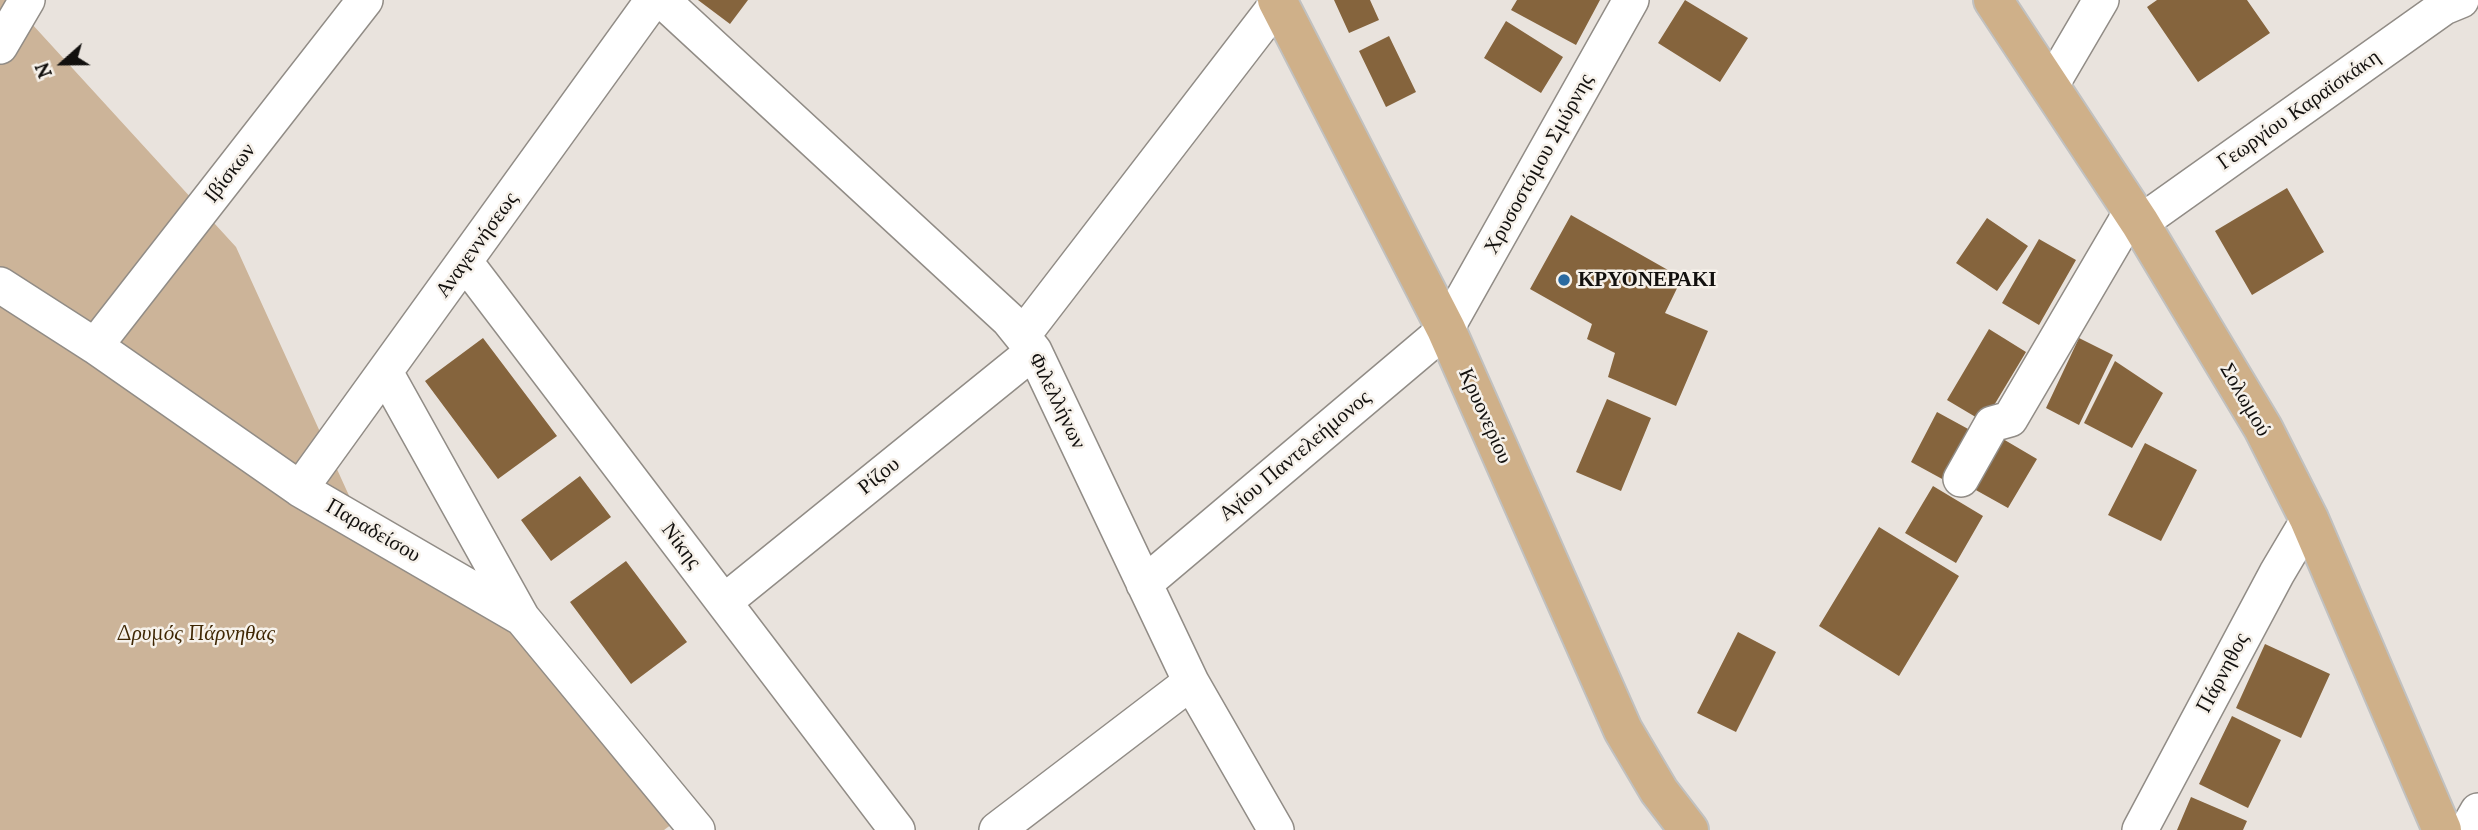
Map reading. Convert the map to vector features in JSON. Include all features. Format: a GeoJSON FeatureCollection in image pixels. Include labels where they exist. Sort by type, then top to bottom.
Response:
{"type":"FeatureCollection","features":[{"type":"Feature","properties":{"kind":"main road","name":"Σολωμού"},"geometry":{"type":"LineString","coordinates":[[1993,0],[2136,217],[2263,428],[2309,519],[2442,830]]}},
{"type":"Feature","properties":{"kind":"main road","name":"Κρυονερίου"},"geometry":{"type":"LineString","coordinates":[[1276,1],[1446,329],[1623,730],[1659,791],[1689,830]]}},
{"type":"Feature","properties":{"kind":"street"},"geometry":{"type":"LineString","coordinates":[[0,46],[27,0]]}},
{"type":"Feature","properties":{"kind":"street","name":"Ιβίσκων"},"geometry":{"type":"LineString","coordinates":[[95,346],[365,0]]}},
{"type":"Feature","properties":{"kind":"street","name":"Αναγεννήσεως"},"geometry":{"type":"LineString","coordinates":[[300,489],[653,0]]}},
{"type":"Feature","properties":{"kind":"street","name":"Φιλελλήνων"},"geometry":{"type":"LineString","coordinates":[[662,0],[1009,320],[1028,343],[1191,682],[1276,830]]}},
{"type":"Feature","properties":{"kind":"street","name":"Χρυσοστόμου Σμύρνης"},"geometry":{"type":"LineString","coordinates":[[1446,329],[1631,0]]}},
{"type":"Feature","properties":{"kind":"street"},"geometry":{"type":"LineString","coordinates":[[2050,87],[2101,0]]}},
{"type":"Feature","properties":{"kind":"street","name":"Ρίζου"},"geometry":{"type":"LineString","coordinates":[[724,602],[1028,343],[1276,1]]}},
{"type":"Feature","properties":{"kind":"street","name":"Γεωργίου Καραϊσκάκη"},"geometry":{"type":"LineString","coordinates":[[2136,217],[2451,2]]}},
{"type":"Feature","properties":{"kind":"street"},"geometry":{"type":"LineString","coordinates":[[1961,479],[1992,424],[2010,419],[2136,217]]}},
{"type":"Feature","properties":{"kind":"street","name":"Νίκης"},"geometry":{"type":"LineString","coordinates":[[465,261],[897,830]]}},
{"type":"Feature","properties":{"kind":"street","name":"Παραδείσου"},"geometry":{"type":"LineString","coordinates":[[0,285],[95,346],[300,489],[522,618],[697,830]]}},
{"type":"Feature","properties":{"kind":"street","name":"Αγίου Παντελεήμονος"},"geometry":{"type":"LineString","coordinates":[[1144,584],[1446,329]]}},
{"type":"Feature","properties":{"kind":"street"},"geometry":{"type":"LineString","coordinates":[[385,372],[522,618]]}},
{"type":"Feature","properties":{"kind":"street","name":"Πάρνηθος"},"geometry":{"type":"LineString","coordinates":[[2140,830],[2277,573],[2309,519]]}},
{"type":"Feature","properties":{"kind":"street"},"geometry":{"type":"LineString","coordinates":[[998,830],[1191,682]]}},
{"type":"Feature","properties":{"kind":"street"},"geometry":{"type":"LineString","coordinates":[[2467,830],[2478,811]]}},
{"type":"Feature","properties":{"kind":"green space","name":"Δρυμός Πάρνηθας"},"geometry":{"type":"Polygon","coordinates":[[[0,0],[10,0],[236,247],[356,511],[522,618],[672,824],[664,830],[0,830],[0,0]]]}},
{"type":"Feature","properties":{"kind":"building"},"geometry":{"type":"Polygon","coordinates":[[[698,0],[748,0],[730,24],[698,0]]]}},
{"type":"Feature","properties":{"kind":"building"},"geometry":{"type":"Polygon","coordinates":[[[1334,0],[1370,0],[1379,20],[1349,33],[1334,0]]]}},
{"type":"Feature","properties":{"kind":"building"},"geometry":{"type":"Polygon","coordinates":[[[1517,0],[1600,0],[1576,45],[1511,10],[1517,0]]]}},
{"type":"Feature","properties":{"kind":"building"},"geometry":{"type":"Polygon","coordinates":[[[1685,0],[1748,38],[1720,82],[1658,43],[1685,0]]]}},
{"type":"Feature","properties":{"kind":"building"},"geometry":{"type":"Polygon","coordinates":[[[2157,0],[2247,0],[2270,33],[2198,82],[2147,7],[2157,0]]]}},
{"type":"Feature","properties":{"kind":"building"},"geometry":{"type":"Polygon","coordinates":[[[1506,21],[1563,57],[1541,93],[1484,58],[1506,21]]]}},
{"type":"Feature","properties":{"kind":"building"},"geometry":{"type":"Polygon","coordinates":[[[1389,36],[1416,92],[1386,107],[1359,51],[1389,36]]]}},
{"type":"Feature","properties":{"kind":"building"},"geometry":{"type":"Polygon","coordinates":[[[2287,188],[2324,252],[2252,295],[2215,231],[2287,188]]]}},
{"type":"Feature","properties":{"kind":"building"},"geometry":{"type":"Polygon","coordinates":[[[1571,215],[1682,278],[1665,313],[1708,331],[1676,406],[1608,377],[1615,353],[1587,339],[1592,324],[1530,289],[1571,215]]]}},
{"type":"Feature","properties":{"kind":"building"},"geometry":{"type":"Polygon","coordinates":[[[1987,218],[2028,246],[1997,291],[1956,263],[1987,218]]]}},
{"type":"Feature","properties":{"kind":"building"},"geometry":{"type":"Polygon","coordinates":[[[2039,239],[2076,260],[2039,325],[2002,303],[2039,239]]]}},
{"type":"Feature","properties":{"kind":"building"},"geometry":{"type":"Polygon","coordinates":[[[1989,329],[2026,352],[1984,422],[1947,400],[1989,329]]]}},
{"type":"Feature","properties":{"kind":"building"},"geometry":{"type":"Polygon","coordinates":[[[483,338],[557,436],[498,479],[425,381],[483,338]]]}},
{"type":"Feature","properties":{"kind":"building"},"geometry":{"type":"Polygon","coordinates":[[[2079,338],[2113,355],[2079,425],[2046,408],[2079,338]]]}},
{"type":"Feature","properties":{"kind":"building"},"geometry":{"type":"Polygon","coordinates":[[[2115,361],[2163,393],[2132,448],[2084,423],[2115,361]]]}},
{"type":"Feature","properties":{"kind":"building"},"geometry":{"type":"Polygon","coordinates":[[[1607,399],[1651,418],[1621,491],[1576,472],[1607,399]]]}},
{"type":"Feature","properties":{"kind":"building"},"geometry":{"type":"Polygon","coordinates":[[[1937,412],[1970,430],[1944,480],[1911,462],[1937,412]]]}},
{"type":"Feature","properties":{"kind":"building"},"geometry":{"type":"Polygon","coordinates":[[[2003,439],[2037,459],[2008,508],[1974,489],[2003,439]]]}},
{"type":"Feature","properties":{"kind":"building"},"geometry":{"type":"Polygon","coordinates":[[[2145,443],[2197,470],[2161,541],[2108,515],[2145,443]]]}},
{"type":"Feature","properties":{"kind":"building"},"geometry":{"type":"Polygon","coordinates":[[[580,476],[611,517],[551,561],[521,520],[580,476]]]}},
{"type":"Feature","properties":{"kind":"building"},"geometry":{"type":"Polygon","coordinates":[[[1933,486],[1983,516],[1956,563],[1905,533],[1933,486]]]}},
{"type":"Feature","properties":{"kind":"building"},"geometry":{"type":"Polygon","coordinates":[[[1879,527],[1959,576],[1899,676],[1819,626],[1879,527]]]}},
{"type":"Feature","properties":{"kind":"building"},"geometry":{"type":"Polygon","coordinates":[[[626,561],[687,642],[631,684],[570,602],[626,561]]]}},
{"type":"Feature","properties":{"kind":"building"},"geometry":{"type":"Polygon","coordinates":[[[1738,632],[1776,652],[1736,732],[1697,713],[1738,632]]]}},
{"type":"Feature","properties":{"kind":"building"},"geometry":{"type":"Polygon","coordinates":[[[2265,644],[2330,674],[2301,738],[2236,708],[2265,644]]]}},
{"type":"Feature","properties":{"kind":"building"},"geometry":{"type":"Polygon","coordinates":[[[2232,716],[2281,740],[2248,808],[2199,784],[2232,716]]]}},
{"type":"Feature","properties":{"kind":"building"},"geometry":{"type":"Polygon","coordinates":[[[2191,797],[2247,821],[2243,830],[2177,830],[2191,797]]]}},
{"type":"Feature","properties":{"kind":"place","name":"ΚΡΥΟΝΕΡΑΚΙ"},"geometry":{"type":"Point","coordinates":[1564,280]}}]}
